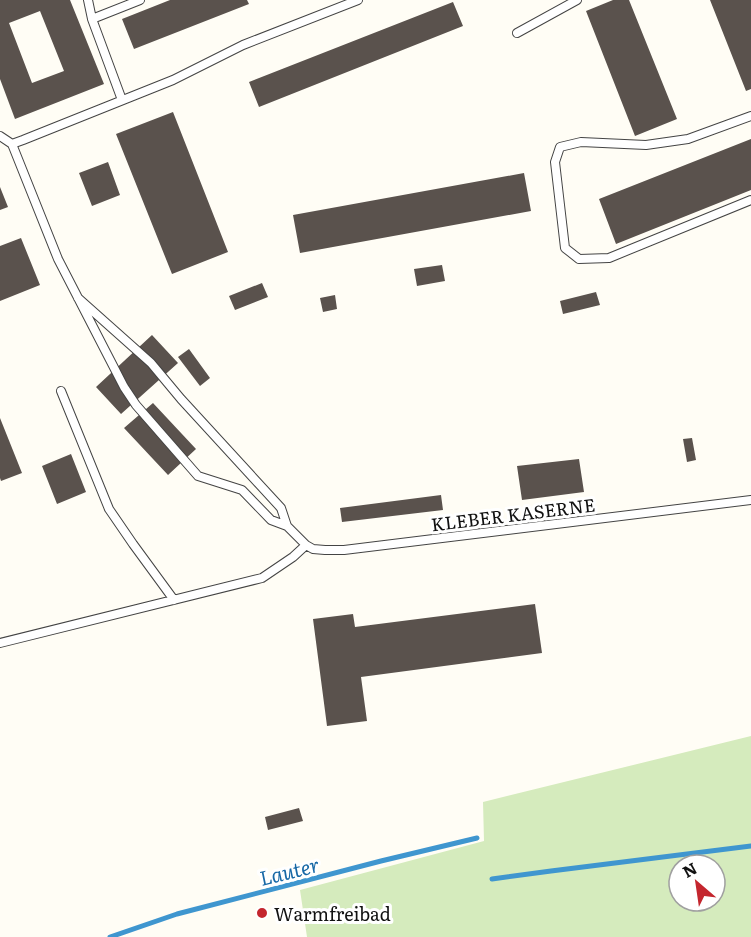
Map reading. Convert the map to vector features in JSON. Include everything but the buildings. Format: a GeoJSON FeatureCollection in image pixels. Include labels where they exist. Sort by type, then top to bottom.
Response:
{"type":"FeatureCollection","features":[{"type":"Feature","properties":{"kind":"lane"},"geometry":{"type":"LineString","coordinates":[[88,0],[122,100]]}},
{"type":"Feature","properties":{"kind":"lane"},"geometry":{"type":"LineString","coordinates":[[93,19],[140,0]]}},
{"type":"Feature","properties":{"kind":"lane"},"geometry":{"type":"LineString","coordinates":[[12,144],[173,80],[243,45],[358,0]]}},
{"type":"Feature","properties":{"kind":"lane"},"geometry":{"type":"LineString","coordinates":[[517,33],[577,0]]}},
{"type":"Feature","properties":{"kind":"lane"},"geometry":{"type":"LineString","coordinates":[[751,116],[688,139],[646,145],[580,142],[560,147],[555,162],[566,248],[579,259],[609,258],[751,200]]}},
{"type":"Feature","properties":{"kind":"lane"},"geometry":{"type":"LineString","coordinates":[[0,136],[12,144],[58,259],[124,387],[136,405],[198,476],[242,490],[271,520],[287,526],[306,545],[293,557],[262,578],[0,643]]}},
{"type":"Feature","properties":{"kind":"lane"},"geometry":{"type":"LineString","coordinates":[[78,298],[151,363],[281,508],[287,526]]}},
{"type":"Feature","properties":{"kind":"lane"},"geometry":{"type":"LineString","coordinates":[[61,392],[110,509],[174,600]]}},
{"type":"Feature","properties":{"kind":"lane","name":"KLEBER KASERNE"},"geometry":{"type":"LineString","coordinates":[[306,545],[313,549],[344,550],[751,500]]}},
{"type":"Feature","properties":{"kind":"green space"},"geometry":{"type":"Polygon","coordinates":[[[751,736],[751,937],[307,937],[300,890],[484,841],[483,802],[751,736]]]}},
{"type":"Feature","properties":{"kind":"waterway","name":"Lauter"},"geometry":{"type":"LineString","coordinates":[[110,937],[177,914],[477,838]]}},
{"type":"Feature","properties":{"kind":"waterway","name":"Lauter"},"geometry":{"type":"LineString","coordinates":[[492,879],[751,846]]}},
{"type":"Feature","properties":{"kind":"place","name":"Warmfreibad"},"geometry":{"type":"Point","coordinates":[262,913]}}]}
